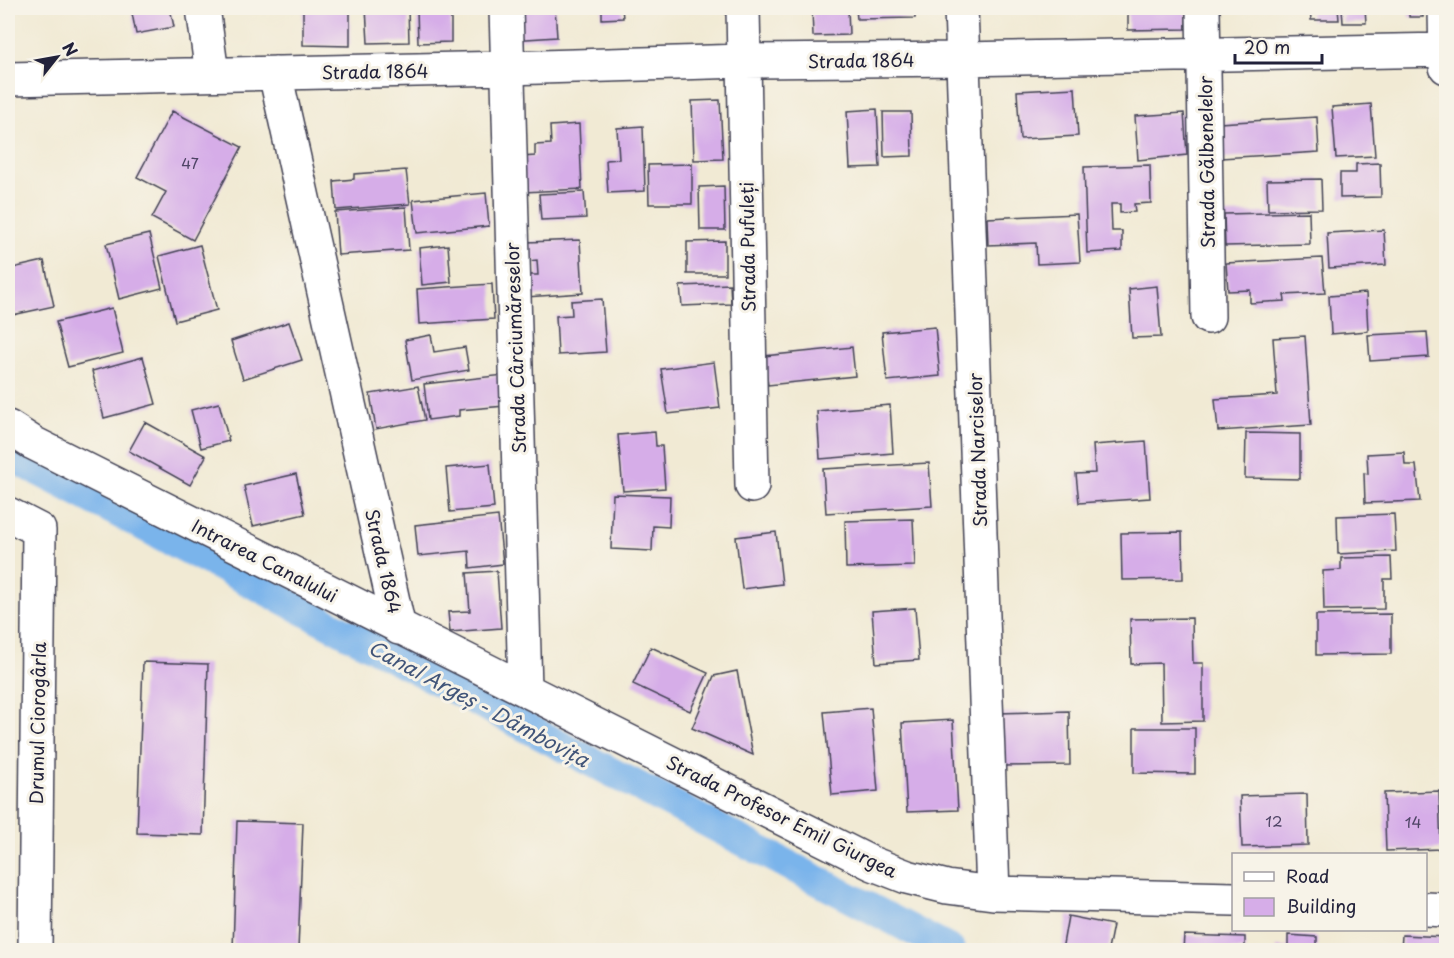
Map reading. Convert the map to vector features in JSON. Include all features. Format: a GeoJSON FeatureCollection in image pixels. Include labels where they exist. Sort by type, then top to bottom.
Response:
{"type":"FeatureCollection","features":[{"type":"Feature","properties":{"kind":"street"},"geometry":{"type":"LineString","coordinates":[[203,8],[212,74]]}},
{"type":"Feature","properties":{"kind":"street","name":"Strada Cârciumăreselor"},"geometry":{"type":"LineString","coordinates":[[506,8],[525,689]]}},
{"type":"Feature","properties":{"kind":"street","name":"Strada Pufuleți"},"geometry":{"type":"LineString","coordinates":[[742,8],[752,486]]}},
{"type":"Feature","properties":{"kind":"street","name":"Strada Narciselor"},"geometry":{"type":"LineString","coordinates":[[961,8],[993,893]]}},
{"type":"Feature","properties":{"kind":"street","name":"Strada Gălbenelelor"},"geometry":{"type":"LineString","coordinates":[[1203,8],[1208,317]]}},
{"type":"Feature","properties":{"kind":"street"},"geometry":{"type":"LineString","coordinates":[[1445,8],[1446,67]]}},
{"type":"Feature","properties":{"kind":"street","name":"Strada 1864"},"geometry":{"type":"LineString","coordinates":[[8,79],[744,61],[1446,50]]}},
{"type":"Feature","properties":{"kind":"street","name":"Strada 1864"},"geometry":{"type":"LineString","coordinates":[[275,74],[399,628]]}},
{"type":"Feature","properties":{"kind":"street","name":"Intrarea Canalului"},"geometry":{"type":"LineString","coordinates":[[8,427],[43,448],[525,689]]}},
{"type":"Feature","properties":{"kind":"street","name":"Drumul Ciorogârla"},"geometry":{"type":"LineString","coordinates":[[8,514],[39,530],[35,951]]}},
{"type":"Feature","properties":{"kind":"street","name":"Strada Profesor Emil Giurgea"},"geometry":{"type":"LineString","coordinates":[[525,689],[871,864],[907,877],[947,887],[993,893],[1232,899]]}},
{"type":"Feature","properties":{"kind":"street"},"geometry":{"type":"LineString","coordinates":[[1427,909],[1446,910]]}},
{"type":"Feature","properties":{"kind":"building"},"geometry":{"type":"Polygon","coordinates":[[[131,8],[170,8],[174,27],[136,34],[131,8]]]}},
{"type":"Feature","properties":{"kind":"building"},"geometry":{"type":"Polygon","coordinates":[[[303,8],[350,8],[350,46],[303,45],[303,8]]]}},
{"type":"Feature","properties":{"kind":"building"},"geometry":{"type":"Polygon","coordinates":[[[366,8],[408,8],[409,42],[368,43],[366,8]]]}},
{"type":"Feature","properties":{"kind":"building"},"geometry":{"type":"Polygon","coordinates":[[[417,8],[451,8],[451,42],[418,43],[417,8]]]}},
{"type":"Feature","properties":{"kind":"building"},"geometry":{"type":"Polygon","coordinates":[[[509,8],[555,8],[557,37],[511,40],[509,8]]]}},
{"type":"Feature","properties":{"kind":"building"},"geometry":{"type":"Polygon","coordinates":[[[602,8],[622,8],[623,18],[602,19],[602,8]]]}},
{"type":"Feature","properties":{"kind":"building"},"geometry":{"type":"Polygon","coordinates":[[[812,8],[848,8],[849,35],[813,36],[812,8]]]}},
{"type":"Feature","properties":{"kind":"building"},"geometry":{"type":"Polygon","coordinates":[[[856,8],[915,8],[915,18],[857,19],[856,8]]]}},
{"type":"Feature","properties":{"kind":"building"},"geometry":{"type":"Polygon","coordinates":[[[1128,8],[1186,8],[1186,29],[1128,30],[1128,8]]]}},
{"type":"Feature","properties":{"kind":"building"},"geometry":{"type":"Polygon","coordinates":[[[1310,8],[1338,8],[1339,20],[1311,20],[1310,8]]]}},
{"type":"Feature","properties":{"kind":"building"},"geometry":{"type":"Polygon","coordinates":[[[1342,8],[1365,8],[1366,23],[1343,23],[1342,8]]]}},
{"type":"Feature","properties":{"kind":"building"},"geometry":{"type":"Polygon","coordinates":[[[1409,8],[1423,8],[1423,17],[1409,17],[1409,8]]]}},
{"type":"Feature","properties":{"kind":"building"},"geometry":{"type":"Polygon","coordinates":[[[1075,88],[1078,136],[1020,139],[1017,91],[1075,88]]]}},
{"type":"Feature","properties":{"kind":"building"},"geometry":{"type":"Polygon","coordinates":[[[720,100],[723,159],[694,160],[692,101],[720,100]]]}},
{"type":"Feature","properties":{"kind":"building"},"geometry":{"type":"Polygon","coordinates":[[[1371,104],[1375,156],[1336,158],[1332,107],[1371,104]]]}},
{"type":"Feature","properties":{"kind":"building"},"geometry":{"type":"Polygon","coordinates":[[[877,109],[880,167],[850,168],[847,111],[877,109]]]}},
{"type":"Feature","properties":{"kind":"building"},"geometry":{"type":"Polygon","coordinates":[[[172,111],[242,147],[193,240],[152,218],[166,192],[137,177],[172,111]]]}},
{"type":"Feature","properties":{"kind":"building"},"geometry":{"type":"Polygon","coordinates":[[[883,112],[911,112],[912,156],[884,157],[883,112]]]}},
{"type":"Feature","properties":{"kind":"building"},"geometry":{"type":"Polygon","coordinates":[[[1184,113],[1187,155],[1138,160],[1135,116],[1184,113]]]}},
{"type":"Feature","properties":{"kind":"building"},"geometry":{"type":"Polygon","coordinates":[[[1317,117],[1319,152],[1221,158],[1219,123],[1317,117]]]}},
{"type":"Feature","properties":{"kind":"building"},"geometry":{"type":"Polygon","coordinates":[[[579,124],[582,189],[524,192],[522,157],[535,156],[535,145],[551,144],[550,126],[579,124]]]}},
{"type":"Feature","properties":{"kind":"building"},"geometry":{"type":"Polygon","coordinates":[[[643,126],[645,191],[608,193],[606,160],[619,159],[617,128],[643,126]]]}},
{"type":"Feature","properties":{"kind":"building"},"geometry":{"type":"Polygon","coordinates":[[[1380,163],[1381,197],[1340,198],[1340,173],[1356,173],[1356,164],[1380,163]]]}},
{"type":"Feature","properties":{"kind":"building"},"geometry":{"type":"Polygon","coordinates":[[[692,164],[692,204],[649,204],[648,165],[692,164]]]}},
{"type":"Feature","properties":{"kind":"building"},"geometry":{"type":"Polygon","coordinates":[[[1150,165],[1151,203],[1134,204],[1135,212],[1120,213],[1120,204],[1111,204],[1112,231],[1122,231],[1122,251],[1087,253],[1084,167],[1150,165]]]}},
{"type":"Feature","properties":{"kind":"building"},"geometry":{"type":"Polygon","coordinates":[[[406,170],[410,204],[336,210],[334,181],[354,179],[354,174],[406,170]]]}},
{"type":"Feature","properties":{"kind":"building"},"geometry":{"type":"Polygon","coordinates":[[[1321,179],[1322,209],[1268,210],[1267,180],[1321,179]]]}},
{"type":"Feature","properties":{"kind":"building"},"geometry":{"type":"Polygon","coordinates":[[[724,186],[725,230],[700,230],[699,187],[724,186]]]}},
{"type":"Feature","properties":{"kind":"building"},"geometry":{"type":"Polygon","coordinates":[[[584,192],[586,218],[541,220],[539,194],[584,192]]]}},
{"type":"Feature","properties":{"kind":"building"},"geometry":{"type":"Polygon","coordinates":[[[486,193],[489,226],[417,233],[413,200],[486,193]]]}},
{"type":"Feature","properties":{"kind":"building"},"geometry":{"type":"Polygon","coordinates":[[[406,207],[409,250],[338,255],[335,212],[406,207]]]}},
{"type":"Feature","properties":{"kind":"building"},"geometry":{"type":"Polygon","coordinates":[[[1309,212],[1310,244],[1225,246],[1224,214],[1309,212]]]}},
{"type":"Feature","properties":{"kind":"building"},"geometry":{"type":"Polygon","coordinates":[[[1077,214],[1080,262],[1037,264],[1036,243],[988,245],[987,218],[1077,214]]]}},
{"type":"Feature","properties":{"kind":"building"},"geometry":{"type":"Polygon","coordinates":[[[1384,230],[1386,265],[1329,268],[1327,233],[1384,230]]]}},
{"type":"Feature","properties":{"kind":"building"},"geometry":{"type":"Polygon","coordinates":[[[149,234],[162,288],[119,299],[106,244],[149,234]]]}},
{"type":"Feature","properties":{"kind":"building"},"geometry":{"type":"Polygon","coordinates":[[[580,240],[583,293],[526,297],[525,275],[538,275],[537,260],[528,261],[527,242],[580,240]]]}},
{"type":"Feature","properties":{"kind":"building"},"geometry":{"type":"Polygon","coordinates":[[[725,241],[725,274],[687,274],[687,242],[725,241]]]}},
{"type":"Feature","properties":{"kind":"building"},"geometry":{"type":"Polygon","coordinates":[[[200,245],[217,310],[175,321],[159,256],[200,245]]]}},
{"type":"Feature","properties":{"kind":"building"},"geometry":{"type":"Polygon","coordinates":[[[448,245],[451,282],[422,285],[419,248],[448,245]]]}},
{"type":"Feature","properties":{"kind":"building"},"geometry":{"type":"Polygon","coordinates":[[[1322,258],[1325,293],[1284,295],[1285,301],[1250,303],[1250,290],[1228,291],[1226,263],[1322,258]]]}},
{"type":"Feature","properties":{"kind":"building"},"geometry":{"type":"Polygon","coordinates":[[[44,261],[54,306],[8,316],[8,269],[44,261]]]}},
{"type":"Feature","properties":{"kind":"building"},"geometry":{"type":"Polygon","coordinates":[[[492,284],[494,319],[419,324],[417,289],[492,284]]]}},
{"type":"Feature","properties":{"kind":"building"},"geometry":{"type":"Polygon","coordinates":[[[730,284],[731,304],[682,306],[680,286],[730,284]]]}},
{"type":"Feature","properties":{"kind":"building"},"geometry":{"type":"Polygon","coordinates":[[[1157,286],[1161,337],[1132,338],[1129,289],[1157,286]]]}},
{"type":"Feature","properties":{"kind":"building"},"geometry":{"type":"Polygon","coordinates":[[[1366,293],[1368,331],[1331,334],[1329,296],[1366,293]]]}},
{"type":"Feature","properties":{"kind":"building"},"geometry":{"type":"Polygon","coordinates":[[[602,299],[606,352],[558,355],[556,316],[572,315],[571,301],[602,299]]]}},
{"type":"Feature","properties":{"kind":"building"},"geometry":{"type":"Polygon","coordinates":[[[112,308],[123,353],[68,367],[56,322],[112,308]]]}},
{"type":"Feature","properties":{"kind":"building"},"geometry":{"type":"Polygon","coordinates":[[[289,322],[302,360],[243,379],[231,341],[289,322]]]}},
{"type":"Feature","properties":{"kind":"building"},"geometry":{"type":"Polygon","coordinates":[[[935,327],[940,376],[887,381],[882,332],[935,327]]]}},
{"type":"Feature","properties":{"kind":"building"},"geometry":{"type":"Polygon","coordinates":[[[1427,332],[1429,357],[1370,361],[1368,335],[1427,332]]]}},
{"type":"Feature","properties":{"kind":"building"},"geometry":{"type":"Polygon","coordinates":[[[431,335],[434,352],[465,347],[469,370],[412,380],[405,340],[431,335]]]}},
{"type":"Feature","properties":{"kind":"building"},"geometry":{"type":"Polygon","coordinates":[[[1305,336],[1311,425],[1218,431],[1215,399],[1277,395],[1273,338],[1305,336]]]}},
{"type":"Feature","properties":{"kind":"building"},"geometry":{"type":"Polygon","coordinates":[[[852,347],[855,376],[768,385],[764,356],[852,347]]]}},
{"type":"Feature","properties":{"kind":"building"},"geometry":{"type":"Polygon","coordinates":[[[143,357],[156,404],[104,418],[92,371],[143,357]]]}},
{"type":"Feature","properties":{"kind":"building"},"geometry":{"type":"Polygon","coordinates":[[[714,362],[720,408],[668,414],[661,369],[714,362]]]}},
{"type":"Feature","properties":{"kind":"building"},"geometry":{"type":"Polygon","coordinates":[[[504,375],[505,406],[459,410],[459,416],[428,420],[424,384],[504,375]]]}},
{"type":"Feature","properties":{"kind":"building"},"geometry":{"type":"Polygon","coordinates":[[[418,386],[425,420],[376,429],[370,394],[418,386]]]}},
{"type":"Feature","properties":{"kind":"building"},"geometry":{"type":"Polygon","coordinates":[[[219,403],[229,441],[201,448],[191,410],[219,403]]]}},
{"type":"Feature","properties":{"kind":"building"},"geometry":{"type":"Polygon","coordinates":[[[890,405],[893,453],[820,459],[817,411],[890,405]]]}},
{"type":"Feature","properties":{"kind":"building"},"geometry":{"type":"Polygon","coordinates":[[[145,422],[206,456],[190,485],[129,451],[145,422]]]}},
{"type":"Feature","properties":{"kind":"building"},"geometry":{"type":"Polygon","coordinates":[[[655,432],[656,446],[662,446],[665,488],[623,491],[618,435],[655,432]]]}},
{"type":"Feature","properties":{"kind":"building"},"geometry":{"type":"Polygon","coordinates":[[[1246,433],[1300,434],[1300,479],[1245,478],[1246,433]]]}},
{"type":"Feature","properties":{"kind":"building"},"geometry":{"type":"Polygon","coordinates":[[[1146,441],[1150,498],[1079,503],[1076,474],[1095,473],[1093,445],[1146,441]]]}},
{"type":"Feature","properties":{"kind":"building"},"geometry":{"type":"Polygon","coordinates":[[[1404,452],[1405,465],[1416,465],[1420,501],[1365,503],[1364,473],[1368,474],[1367,454],[1404,452]]]}},
{"type":"Feature","properties":{"kind":"building"},"geometry":{"type":"Polygon","coordinates":[[[929,463],[932,506],[826,513],[823,469],[929,463]]]}},
{"type":"Feature","properties":{"kind":"building"},"geometry":{"type":"Polygon","coordinates":[[[490,464],[494,508],[450,512],[446,468],[490,464]]]}},
{"type":"Feature","properties":{"kind":"building"},"geometry":{"type":"Polygon","coordinates":[[[296,474],[305,514],[253,526],[244,486],[296,474]]]}},
{"type":"Feature","properties":{"kind":"building"},"geometry":{"type":"Polygon","coordinates":[[[613,494],[670,496],[669,527],[653,526],[652,551],[611,549],[613,494]]]}},
{"type":"Feature","properties":{"kind":"building"},"geometry":{"type":"Polygon","coordinates":[[[1394,514],[1396,551],[1338,554],[1337,516],[1394,514]]]}},
{"type":"Feature","properties":{"kind":"building"},"geometry":{"type":"Polygon","coordinates":[[[498,516],[503,564],[470,568],[469,551],[418,556],[415,525],[498,516]]]}},
{"type":"Feature","properties":{"kind":"building"},"geometry":{"type":"Polygon","coordinates":[[[913,519],[915,566],[846,568],[845,521],[913,519]]]}},
{"type":"Feature","properties":{"kind":"building"},"geometry":{"type":"Polygon","coordinates":[[[776,532],[782,584],[742,589],[736,537],[776,532]]]}},
{"type":"Feature","properties":{"kind":"building"},"geometry":{"type":"Polygon","coordinates":[[[1182,532],[1183,579],[1122,580],[1121,533],[1182,532]]]}},
{"type":"Feature","properties":{"kind":"building"},"geometry":{"type":"Polygon","coordinates":[[[1391,557],[1392,579],[1384,579],[1384,609],[1324,610],[1323,571],[1341,570],[1341,558],[1391,557]]]}},
{"type":"Feature","properties":{"kind":"building"},"geometry":{"type":"Polygon","coordinates":[[[497,571],[501,628],[450,632],[448,612],[470,611],[467,573],[497,571]]]}},
{"type":"Feature","properties":{"kind":"building"},"geometry":{"type":"Polygon","coordinates":[[[915,608],[919,660],[876,663],[872,611],[915,608]]]}},
{"type":"Feature","properties":{"kind":"building"},"geometry":{"type":"Polygon","coordinates":[[[1391,614],[1391,654],[1316,655],[1316,615],[1391,614]]]}},
{"type":"Feature","properties":{"kind":"building"},"geometry":{"type":"Polygon","coordinates":[[[1192,618],[1193,663],[1203,663],[1203,721],[1162,722],[1161,663],[1131,664],[1130,619],[1192,618]]]}},
{"type":"Feature","properties":{"kind":"building"},"geometry":{"type":"Polygon","coordinates":[[[651,647],[708,673],[690,711],[633,684],[651,647]]]}},
{"type":"Feature","properties":{"kind":"building"},"geometry":{"type":"Polygon","coordinates":[[[143,662],[208,664],[203,835],[137,833],[143,662]]]}},
{"type":"Feature","properties":{"kind":"building"},"geometry":{"type":"Polygon","coordinates":[[[737,671],[753,755],[692,728],[714,676],[737,671]]]}},
{"type":"Feature","properties":{"kind":"building"},"geometry":{"type":"Polygon","coordinates":[[[871,708],[878,791],[832,795],[824,712],[871,708]]]}},
{"type":"Feature","properties":{"kind":"building"},"geometry":{"type":"Polygon","coordinates":[[[1069,711],[1070,765],[1001,766],[999,713],[1069,711]]]}},
{"type":"Feature","properties":{"kind":"building"},"geometry":{"type":"Polygon","coordinates":[[[953,720],[958,810],[907,812],[902,723],[953,720]]]}},
{"type":"Feature","properties":{"kind":"building"},"geometry":{"type":"Polygon","coordinates":[[[1134,728],[1195,728],[1195,774],[1134,773],[1134,728]]]}},
{"type":"Feature","properties":{"kind":"building"},"geometry":{"type":"Polygon","coordinates":[[[1439,791],[1441,849],[1386,851],[1384,793],[1439,791]]]}},
{"type":"Feature","properties":{"kind":"building"},"geometry":{"type":"Polygon","coordinates":[[[1307,794],[1308,845],[1242,847],[1240,796],[1307,794]]]}},
{"type":"Feature","properties":{"kind":"building"},"geometry":{"type":"Polygon","coordinates":[[[237,821],[303,823],[298,950],[233,950],[237,821]]]}},
{"type":"Feature","properties":{"kind":"building"},"geometry":{"type":"Polygon","coordinates":[[[1068,916],[1113,925],[1108,950],[1062,950],[1068,916]]]}},
{"type":"Feature","properties":{"kind":"building"},"geometry":{"type":"Polygon","coordinates":[[[1184,935],[1245,937],[1245,950],[1183,950],[1184,935]]]}},
{"type":"Feature","properties":{"kind":"building"},"geometry":{"type":"Polygon","coordinates":[[[1288,935],[1317,937],[1317,950],[1277,950],[1277,947],[1288,948],[1288,935]]]}},
{"type":"Feature","properties":{"kind":"building"},"geometry":{"type":"Polygon","coordinates":[[[1402,935],[1446,937],[1446,950],[1401,950],[1402,935]]]}},
{"type":"Feature","properties":{"kind":"waterway","name":"Canal Argeș - Dâmbovița"},"geometry":{"type":"LineString","coordinates":[[8,455],[950,950]]}}]}
